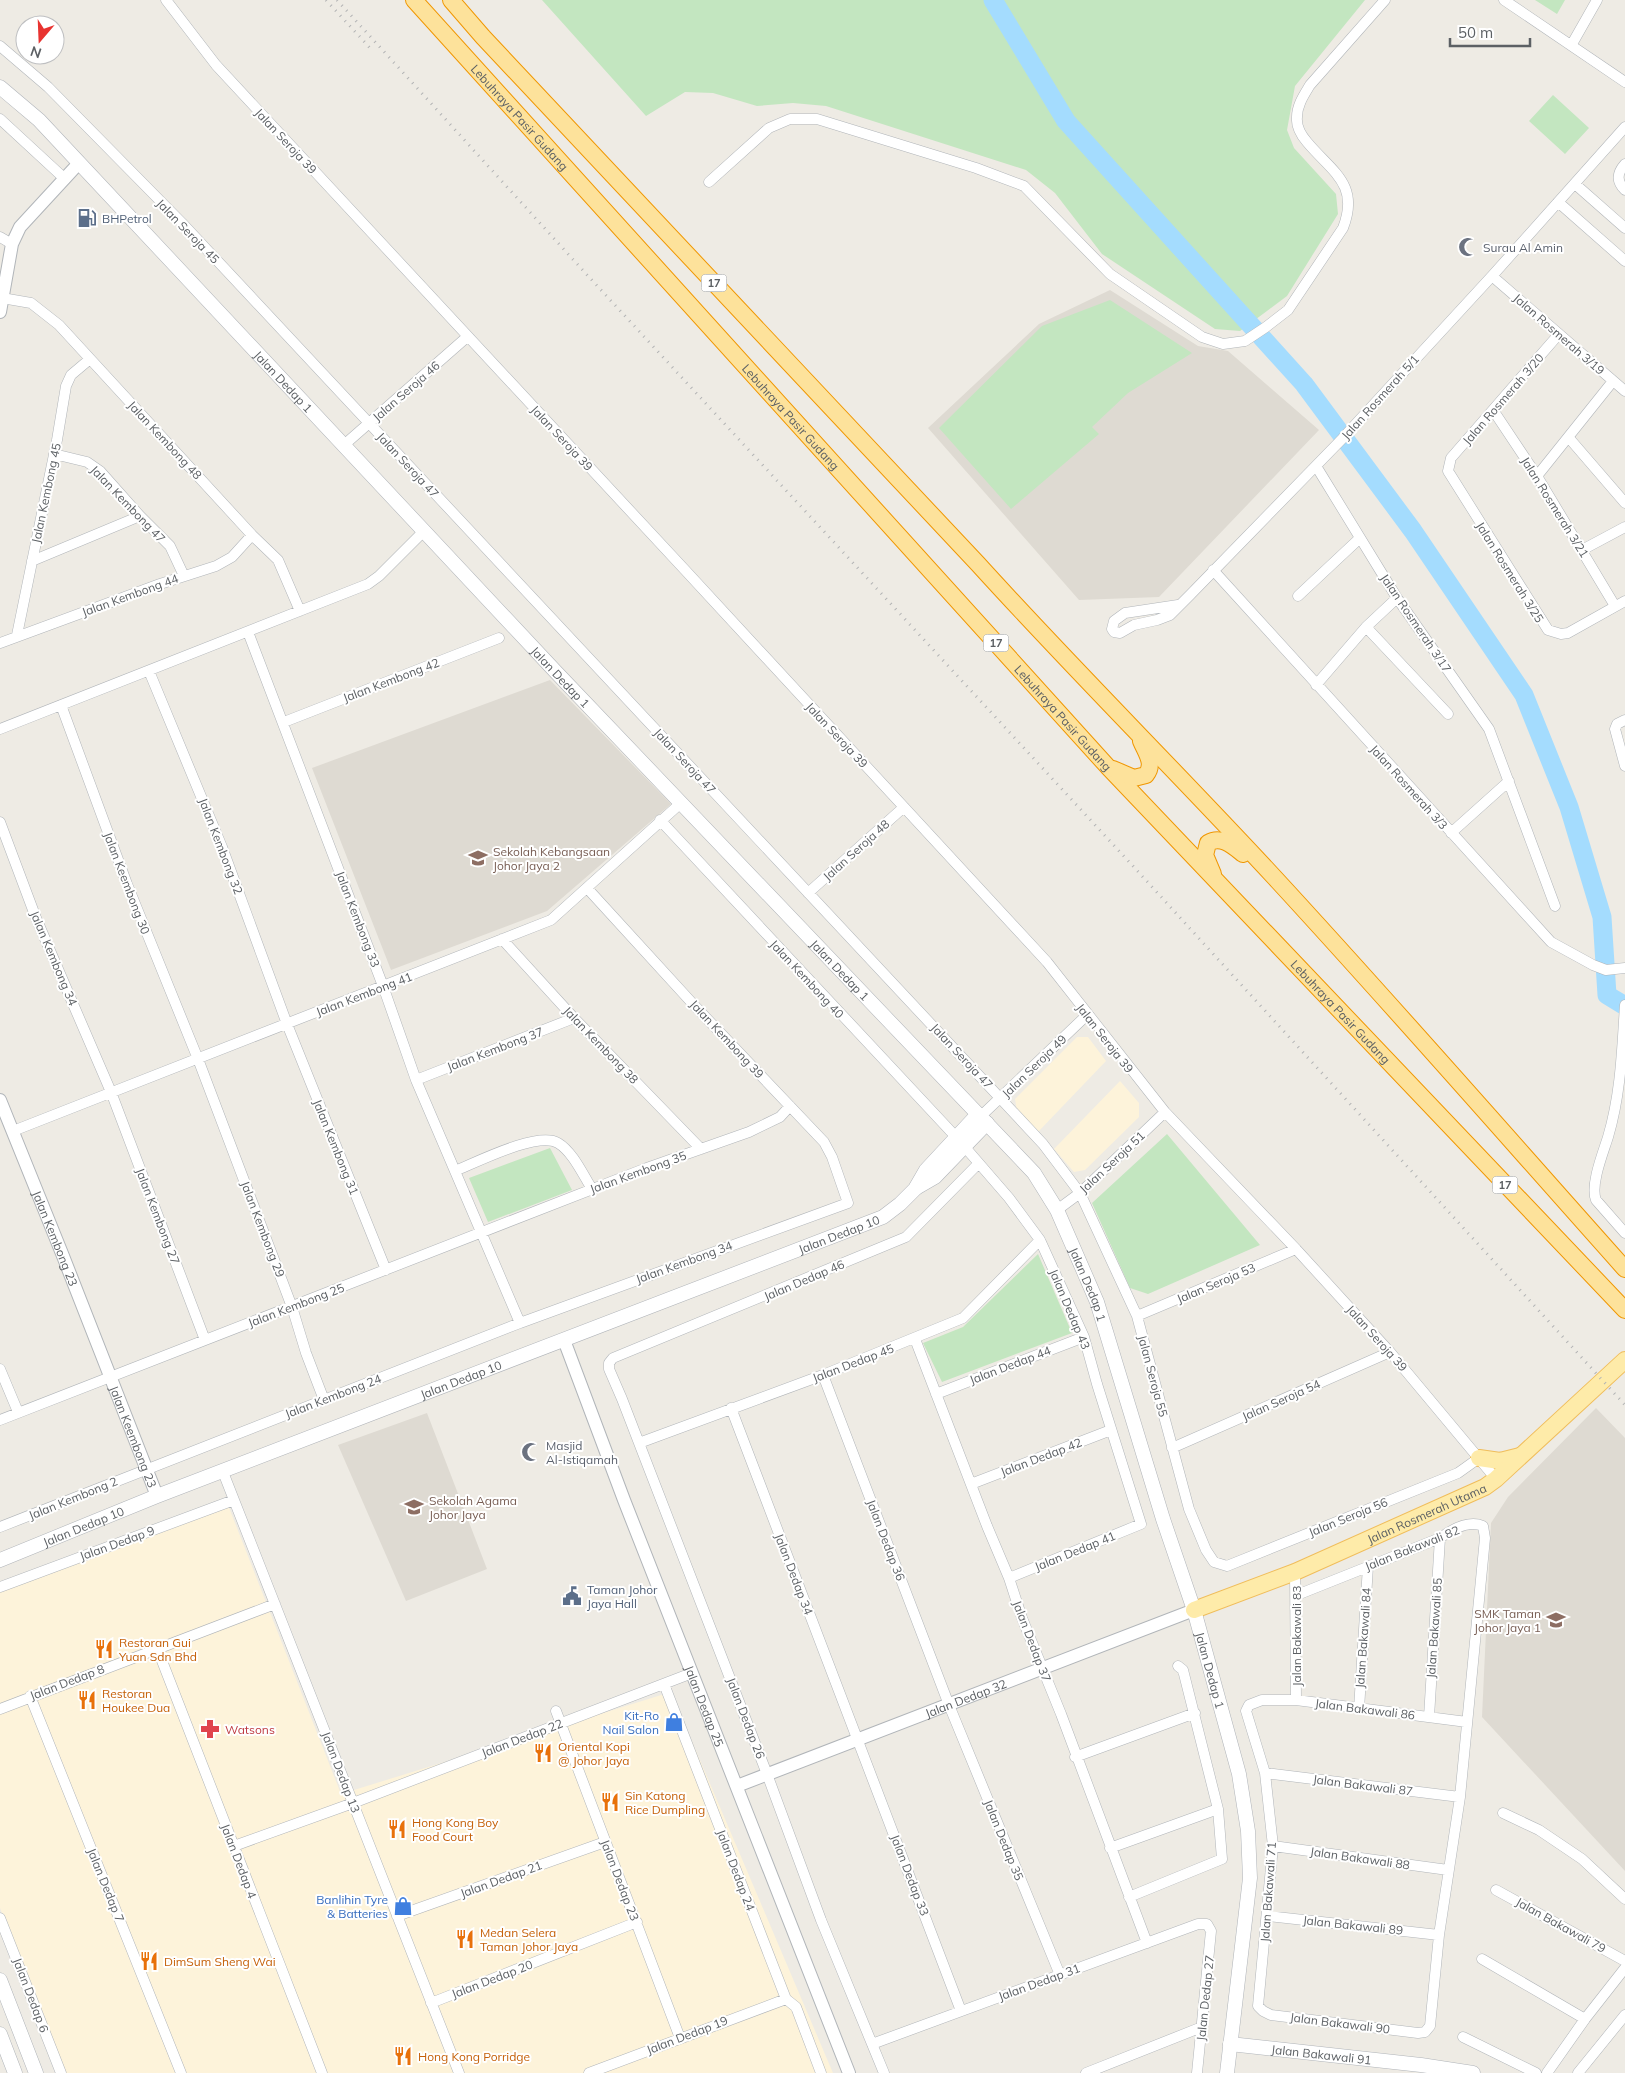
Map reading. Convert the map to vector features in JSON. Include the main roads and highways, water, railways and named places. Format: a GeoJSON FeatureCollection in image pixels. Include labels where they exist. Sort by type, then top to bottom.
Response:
{"type":"FeatureCollection","features":[{"type":"Feature","properties":{"kind":"highway","name":"Lebuhraya Pasir Gudang"},"geometry":{"type":"LineString","coordinates":[[414,0],[1108,767],[1622,1307]]}},
{"type":"Feature","properties":{"kind":"highway","name":"17"},"geometry":{"type":"LineString","coordinates":[[451,0],[490,45],[965,549],[1054,647],[1134,728],[1276,880],[1625,1269]]}},
{"type":"Feature","properties":{"kind":"highway"},"geometry":{"type":"LineString","coordinates":[[1108,767],[1134,778],[1146,775],[1150,770],[1151,763],[1134,728]]}},
{"type":"Feature","properties":{"kind":"highway"},"geometry":{"type":"LineString","coordinates":[[1219,885],[1205,855],[1205,848],[1208,843],[1214,840],[1230,844],[1276,880]]}},
{"type":"Feature","properties":{"kind":"main road","name":"Jalan Dedap 1"},"geometry":{"type":"LineString","coordinates":[[0,87],[40,120],[79,164],[554,670],[1034,1173],[1057,1210],[1097,1302],[1163,1519],[1194,1610],[1239,1774],[1248,1831],[1250,1878],[1227,2073]]}},
{"type":"Feature","properties":{"kind":"main road","name":"Jalan Dedap 10"},"geometry":{"type":"LineString","coordinates":[[0,1560],[157,1496],[883,1217],[915,1189],[935,1177],[960,1141],[982,1118]]}},
{"type":"Feature","properties":{"kind":"main road","name":"Jalan Rosmerah Utama"},"geometry":{"type":"LineString","coordinates":[[1194,1610],[1296,1572],[1468,1497],[1496,1479],[1625,1360]]}},
{"type":"Feature","properties":{"kind":"main road"},"geometry":{"type":"LineString","coordinates":[[1478,1458],[1500,1461],[1523,1455]]}},
{"type":"Feature","properties":{"kind":"main road"},"geometry":{"type":"LineString","coordinates":[[0,1980],[36,2073]]}},
{"type":"Feature","properties":{"kind":"main road"},"geometry":{"type":"LineString","coordinates":[[0,2034],[15,2073]]}},
{"type":"Feature","properties":{"kind":"main road","name":"Jalan Bakawali 91"},"geometry":{"type":"LineString","coordinates":[[1230,2044],[1421,2069],[1474,2073]]}},
{"type":"Feature","properties":{"kind":"waterway"},"geometry":{"type":"LineString","coordinates":[[993,0],[1066,121],[1304,384],[1413,531],[1524,695],[1569,807],[1602,917],[1607,995],[1625,1006]]}},
{"type":"Feature","properties":{"kind":"railway"},"geometry":{"type":"LineString","coordinates":[[326,0],[370,48]]}},
{"type":"Feature","properties":{"kind":"railway"},"geometry":{"type":"LineString","coordinates":[[337,0],[1625,1405]]}},
{"type":"Feature","properties":{"kind":"place","name":"BHPetrol"},"geometry":{"type":"Point","coordinates":[87,218]}},
{"type":"Feature","properties":{"kind":"place","name":"Surau Al Amin"},"geometry":{"type":"Point","coordinates":[1468,247]}},
{"type":"Feature","properties":{"kind":"place","name":"Sekolah Kebangsaan Johor Jaya 2"},"geometry":{"type":"Point","coordinates":[478,858]}},
{"type":"Feature","properties":{"kind":"place","name":"Masjid Al-Istiqamah"},"geometry":{"type":"Point","coordinates":[531,1452]}},
{"type":"Feature","properties":{"kind":"place","name":"Sekolah Agama Johor Jaya"},"geometry":{"type":"Point","coordinates":[414,1507]}},
{"type":"Feature","properties":{"kind":"place","name":"Taman Johor Jaya Hall"},"geometry":{"type":"Point","coordinates":[572,1596]}},
{"type":"Feature","properties":{"kind":"place","name":"SMK Taman Johor Jaya 1"},"geometry":{"type":"Point","coordinates":[1556,1620]}},
{"type":"Feature","properties":{"kind":"place","name":"Restoran Gui Yuan Sdn Bhd"},"geometry":{"type":"Point","coordinates":[104,1649]}},
{"type":"Feature","properties":{"kind":"place","name":"Restoran Houkee Dua"},"geometry":{"type":"Point","coordinates":[87,1700]}},
{"type":"Feature","properties":{"kind":"place","name":"Kit-Ro Nail Salon"},"geometry":{"type":"Point","coordinates":[674,1722]}},
{"type":"Feature","properties":{"kind":"place","name":"Watsons"},"geometry":{"type":"Point","coordinates":[210,1729]}},
{"type":"Feature","properties":{"kind":"place","name":"Oriental Kopi @ Johor Jaya"},"geometry":{"type":"Point","coordinates":[543,1753]}},
{"type":"Feature","properties":{"kind":"place","name":"Sin Katong Rice Dumpling"},"geometry":{"type":"Point","coordinates":[610,1802]}},
{"type":"Feature","properties":{"kind":"place","name":"Hong Kong Boy Food Court"},"geometry":{"type":"Point","coordinates":[397,1829]}},
{"type":"Feature","properties":{"kind":"place","name":"Banlihin Tyre & Batteries"},"geometry":{"type":"Point","coordinates":[403,1906]}},
{"type":"Feature","properties":{"kind":"place","name":"Medan Selera Taman Johor Jaya"},"geometry":{"type":"Point","coordinates":[465,1939]}},
{"type":"Feature","properties":{"kind":"place","name":"DimSum Sheng Wai"},"geometry":{"type":"Point","coordinates":[149,1961]}},
{"type":"Feature","properties":{"kind":"place","name":"Hong Kong Porridge"},"geometry":{"type":"Point","coordinates":[403,2056]}}]}
